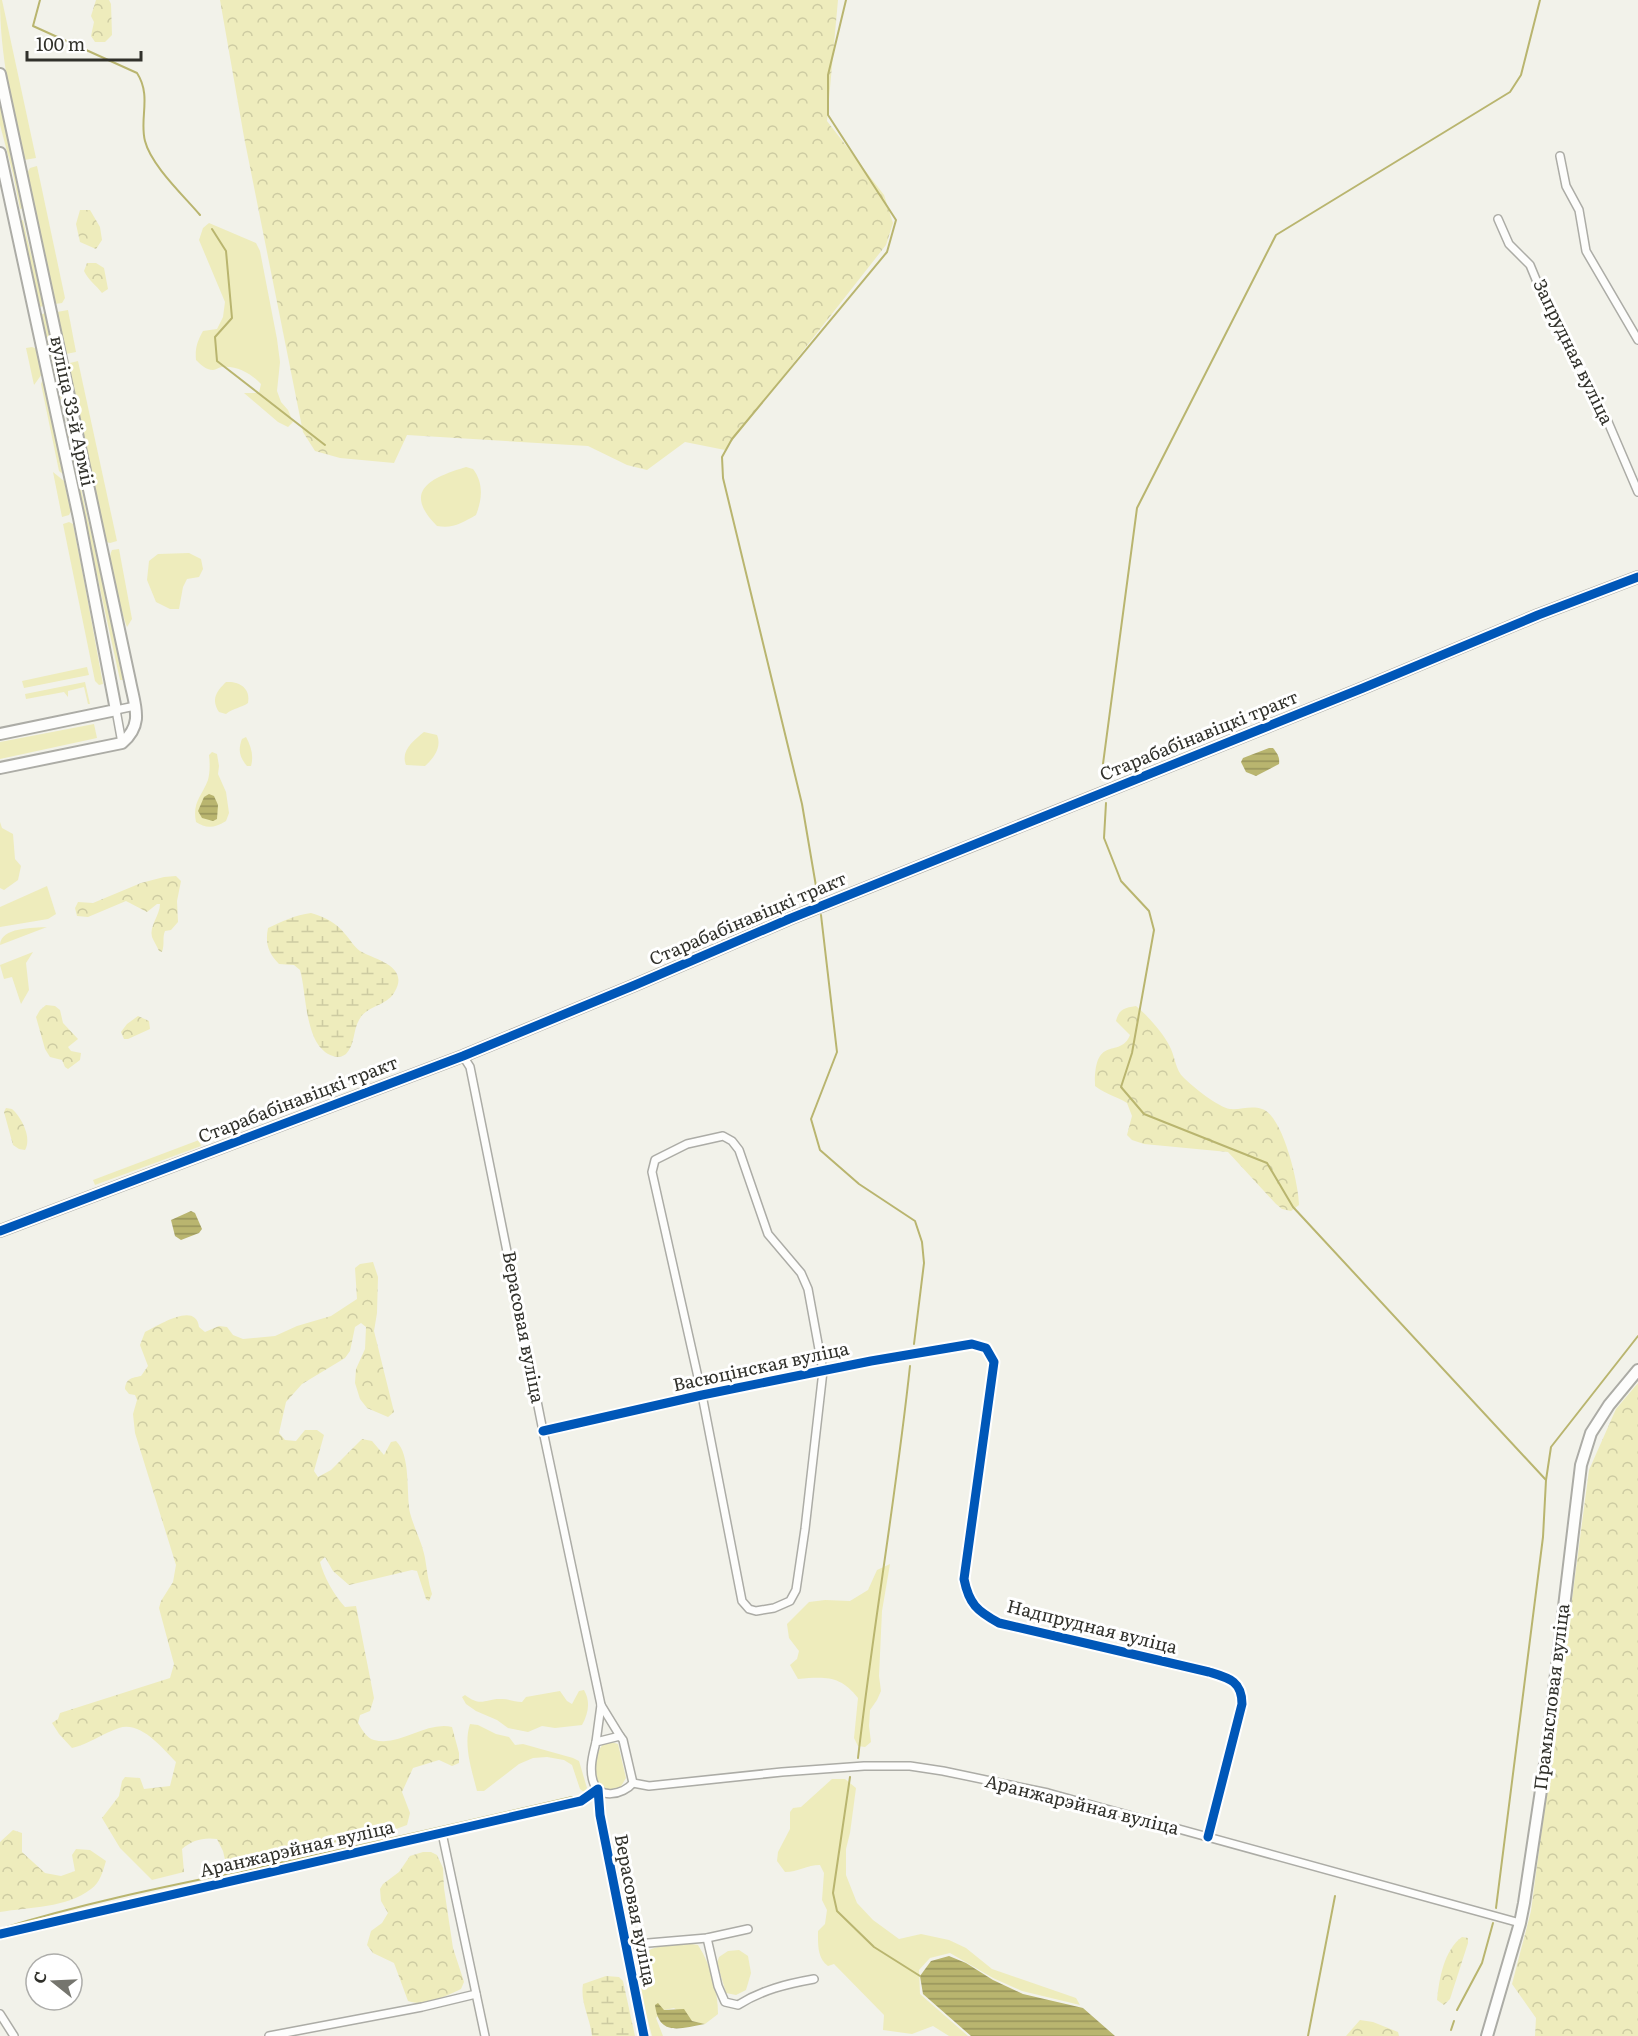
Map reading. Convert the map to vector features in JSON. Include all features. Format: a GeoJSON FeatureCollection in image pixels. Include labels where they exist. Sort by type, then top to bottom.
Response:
{"type":"FeatureCollection","features":[{"type":"Feature","properties":{"kind":"street","name":"вуліца 33-й Арміі"},"geometry":{"type":"LineString","coordinates":[[0,74],[135,706],[137,720],[134,732],[122,743]]}},
{"type":"Feature","properties":{"kind":"street","name":"вуліца 33-й Арміі"},"geometry":{"type":"LineString","coordinates":[[0,153],[60,429],[116,710]]}},
{"type":"Feature","properties":{"kind":"street"},"geometry":{"type":"LineString","coordinates":[[1560,156],[1566,186],[1579,210],[1586,251],[1638,340]]}},
{"type":"Feature","properties":{"kind":"street"},"geometry":{"type":"LineString","coordinates":[[12,207],[21,212],[26,209],[27,204]]}},
{"type":"Feature","properties":{"kind":"street"},"geometry":{"type":"LineString","coordinates":[[16,225],[22,216],[28,217],[31,222]]}},
{"type":"Feature","properties":{"kind":"street","name":"Запрудная вуліца"},"geometry":{"type":"LineString","coordinates":[[1498,219],[1509,244],[1530,265],[1542,294],[1608,422],[1638,492]]}},
{"type":"Feature","properties":{"kind":"street"},"geometry":{"type":"LineString","coordinates":[[56,411],[59,415],[65,416],[71,408]]}},
{"type":"Feature","properties":{"kind":"street"},"geometry":{"type":"LineString","coordinates":[[60,429],[61,424],[66,421],[75,426]]}},
{"type":"Feature","properties":{"kind":"street","name":"Старабабінавіцкі тракт"},"geometry":{"type":"LineString","coordinates":[[0,1231],[463,1056],[789,919],[1538,615],[1638,577]]}},
{"type":"Feature","properties":{"kind":"street"},"geometry":{"type":"LineString","coordinates":[[0,735],[135,706]]}},
{"type":"Feature","properties":{"kind":"street"},"geometry":{"type":"LineString","coordinates":[[0,768],[122,743],[116,710]]}},
{"type":"Feature","properties":{"kind":"street","name":"Верасовая вуліца"},"geometry":{"type":"LineString","coordinates":[[463,1056],[470,1067],[601,1705],[623,1740],[633,1783]]}},
{"type":"Feature","properties":{"kind":"street"},"geometry":{"type":"LineString","coordinates":[[723,1136],[732,1141],[739,1150],[768,1234],[801,1273],[808,1289],[823,1371],[796,1590],[790,1601],[774,1608],[756,1611],[748,1609],[742,1601],[702,1395],[652,1172],[655,1160],[687,1144],[723,1136]]}},
{"type":"Feature","properties":{"kind":"street","name":"Васюцінская вуліца"},"geometry":{"type":"LineString","coordinates":[[543,1431],[702,1395],[823,1371],[972,1344],[986,1348]]}},
{"type":"Feature","properties":{"kind":"street","name":"Надпрудная вуліца"},"geometry":{"type":"LineString","coordinates":[[986,1348],[994,1362],[964,1579],[971,1602],[982,1614],[999,1623],[1209,1672],[1233,1682],[1242,1691],[1242,1704],[1208,1837]]}},
{"type":"Feature","properties":{"kind":"street","name":"Прамысловая вуліца"},"geometry":{"type":"LineString","coordinates":[[1487,2036],[1520,1923],[1546,1757],[1581,1465],[1591,1433],[1609,1405],[1638,1370]]}},
{"type":"Feature","properties":{"kind":"street","name":"Верасовая вуліца"},"geometry":{"type":"LineString","coordinates":[[601,1705],[596,1742],[591,1759],[593,1781],[598,1789],[600,1815],[644,2036]]}},
{"type":"Feature","properties":{"kind":"street"},"geometry":{"type":"LineString","coordinates":[[596,1742],[620,1736]]}},
{"type":"Feature","properties":{"kind":"street","name":"Аранжарэйная вуліца"},"geometry":{"type":"LineString","coordinates":[[633,1783],[649,1786],[864,1766],[910,1766],[943,1771],[1048,1793],[1520,1923]]}},
{"type":"Feature","properties":{"kind":"street"},"geometry":{"type":"LineString","coordinates":[[598,1789],[608,1793],[618,1793],[627,1790],[633,1783]]}},
{"type":"Feature","properties":{"kind":"street","name":"Аранжарэйная вуліца"},"geometry":{"type":"LineString","coordinates":[[0,1934],[581,1801],[598,1789]]}},
{"type":"Feature","properties":{"kind":"street"},"geometry":{"type":"LineString","coordinates":[[442,1833],[485,2036]]}},
{"type":"Feature","properties":{"kind":"street"},"geometry":{"type":"LineString","coordinates":[[625,1945],[707,1938],[748,1929]]}},
{"type":"Feature","properties":{"kind":"street"},"geometry":{"type":"LineString","coordinates":[[707,1938],[724,2002],[738,2005],[755,1994],[782,1985],[814,1979]]}},
{"type":"Feature","properties":{"kind":"street"},"geometry":{"type":"LineString","coordinates":[[269,2036],[422,2007],[476,1994]]}},
{"type":"Feature","properties":{"kind":"street"},"geometry":{"type":"LineString","coordinates":[[0,2014],[14,2036]]}},
{"type":"Feature","properties":{"kind":"green space"},"geometry":{"type":"Polygon","coordinates":[[[0,0],[2,0],[36,158],[24,160],[4,61],[0,0]]]}},
{"type":"Feature","properties":{"kind":"green space"},"geometry":{"type":"Polygon","coordinates":[[[96,0],[109,0],[111,4],[112,35],[105,42],[95,42],[91,36],[94,22],[91,16],[96,0]]]}},
{"type":"Feature","properties":{"kind":"green space"},"geometry":{"type":"Polygon","coordinates":[[[220,0],[838,0],[827,121],[884,195],[893,223],[886,245],[725,450],[685,442],[647,470],[627,465],[588,446],[407,435],[394,463],[340,458],[315,451],[303,432],[244,137],[220,0]]]}},
{"type":"Feature","properties":{"kind":"green space"},"geometry":{"type":"Polygon","coordinates":[[[0,98],[23,208],[20,209],[0,125],[0,98]]]}},
{"type":"Feature","properties":{"kind":"green space"},"geometry":{"type":"Polygon","coordinates":[[[37,166],[65,298],[62,303],[55,304],[27,173],[30,168],[37,166]]]}},
{"type":"Feature","properties":{"kind":"green space"},"geometry":{"type":"Polygon","coordinates":[[[80,210],[90,210],[100,227],[102,240],[96,249],[80,242],[76,224],[80,210]]]}},
{"type":"Feature","properties":{"kind":"green space"},"geometry":{"type":"Polygon","coordinates":[[[23,220],[44,306],[39,307],[20,221],[23,220]]]}},
{"type":"Feature","properties":{"kind":"green space"},"geometry":{"type":"Polygon","coordinates":[[[209,223],[256,243],[260,251],[280,362],[277,391],[293,422],[288,427],[278,422],[244,393],[259,393],[261,384],[253,377],[233,367],[210,370],[196,360],[196,348],[203,331],[217,329],[223,317],[225,302],[199,240],[203,228],[209,223]]]}},
{"type":"Feature","properties":{"kind":"green space"},"geometry":{"type":"Polygon","coordinates":[[[87,263],[96,263],[104,268],[108,289],[102,293],[84,271],[87,263]]]}},
{"type":"Feature","properties":{"kind":"green space"},"geometry":{"type":"Polygon","coordinates":[[[68,310],[76,352],[66,354],[57,312],[68,310]]]}},
{"type":"Feature","properties":{"kind":"green space"},"geometry":{"type":"Polygon","coordinates":[[[45,313],[66,412],[64,412],[40,315],[45,313]]]}},
{"type":"Feature","properties":{"kind":"green space"},"geometry":{"type":"Polygon","coordinates":[[[26,348],[37,349],[42,374],[34,385],[26,348]]]}},
{"type":"Feature","properties":{"kind":"green space"},"geometry":{"type":"Polygon","coordinates":[[[78,361],[117,541],[110,543],[106,542],[68,366],[78,361]]]}},
{"type":"Feature","properties":{"kind":"green space"},"geometry":{"type":"Polygon","coordinates":[[[43,379],[63,474],[59,471],[41,384],[43,379]]]}},
{"type":"Feature","properties":{"kind":"green space"},"geometry":{"type":"Polygon","coordinates":[[[66,424],[123,680],[120,680],[64,425],[66,424]]]}},
{"type":"Feature","properties":{"kind":"green space"},"geometry":{"type":"Polygon","coordinates":[[[466,467],[473,469],[479,480],[481,498],[476,515],[453,526],[437,526],[427,514],[421,495],[432,481],[466,467]]]}},
{"type":"Feature","properties":{"kind":"green space"},"geometry":{"type":"Polygon","coordinates":[[[53,472],[64,481],[71,511],[69,515],[62,517],[53,472]]]}},
{"type":"Feature","properties":{"kind":"green space"},"geometry":{"type":"Polygon","coordinates":[[[69,522],[73,524],[103,684],[99,685],[95,681],[63,524],[69,522]]]}},
{"type":"Feature","properties":{"kind":"green space"},"geometry":{"type":"Polygon","coordinates":[[[119,549],[132,619],[127,627],[110,566],[112,550],[119,549]]]}},
{"type":"Feature","properties":{"kind":"green space"},"geometry":{"type":"Polygon","coordinates":[[[189,553],[201,559],[203,569],[199,577],[187,579],[183,587],[179,609],[170,609],[156,602],[147,580],[149,561],[158,554],[189,553]]]}},
{"type":"Feature","properties":{"kind":"green space"},"geometry":{"type":"Polygon","coordinates":[[[87,667],[89,675],[24,688],[22,681],[87,667]]]}},
{"type":"Feature","properties":{"kind":"green space"},"geometry":{"type":"Polygon","coordinates":[[[85,682],[90,704],[88,704],[84,687],[68,691],[68,697],[64,692],[26,699],[25,694],[85,682]]]}},
{"type":"Feature","properties":{"kind":"green space"},"geometry":{"type":"Polygon","coordinates":[[[226,682],[243,686],[248,693],[248,703],[226,714],[219,712],[215,699],[217,692],[226,682]]]}},
{"type":"Feature","properties":{"kind":"green space"},"geometry":{"type":"Polygon","coordinates":[[[94,724],[97,738],[0,759],[0,742],[94,724]]]}},
{"type":"Feature","properties":{"kind":"green space"},"geometry":{"type":"Polygon","coordinates":[[[424,732],[437,735],[436,752],[425,766],[406,765],[406,751],[412,742],[424,732]]]}},
{"type":"Feature","properties":{"kind":"green space"},"geometry":{"type":"Polygon","coordinates":[[[246,737],[252,751],[251,766],[247,766],[240,753],[242,739],[246,737]]]}},
{"type":"Feature","properties":{"kind":"green space"},"geometry":{"type":"Polygon","coordinates":[[[212,752],[217,754],[218,774],[226,792],[229,813],[226,821],[207,827],[196,822],[195,809],[208,780],[209,755],[212,752]]]}},
{"type":"Feature","properties":{"kind":"green space"},"geometry":{"type":"Polygon","coordinates":[[[0,822],[2,828],[13,834],[15,859],[21,866],[18,880],[4,890],[0,888],[0,822]]]}},
{"type":"Feature","properties":{"kind":"green space"},"geometry":{"type":"Polygon","coordinates":[[[176,876],[181,881],[177,901],[178,922],[171,930],[165,931],[162,952],[159,951],[151,933],[160,904],[147,912],[126,901],[88,917],[77,916],[75,908],[78,902],[93,903],[141,883],[176,876]]]}},
{"type":"Feature","properties":{"kind":"green space"},"geometry":{"type":"Polygon","coordinates":[[[47,886],[56,914],[48,919],[0,927],[0,907],[47,886]]]}},
{"type":"Feature","properties":{"kind":"green space"},"geometry":{"type":"Polygon","coordinates":[[[311,913],[334,923],[360,951],[389,965],[398,976],[398,984],[394,993],[386,1001],[362,1015],[349,1050],[340,1057],[324,1051],[317,1042],[308,1018],[300,970],[294,965],[279,964],[272,956],[267,943],[268,928],[294,917],[311,913]]]}},
{"type":"Feature","properties":{"kind":"green space"},"geometry":{"type":"Polygon","coordinates":[[[47,927],[0,945],[2,939],[12,932],[26,928],[47,927]]]}},
{"type":"Feature","properties":{"kind":"green space"},"geometry":{"type":"Polygon","coordinates":[[[33,952],[26,963],[29,990],[21,1004],[12,977],[4,979],[0,965],[33,952]]]}},
{"type":"Feature","properties":{"kind":"green space"},"geometry":{"type":"Polygon","coordinates":[[[46,1005],[55,1006],[60,1010],[63,1023],[78,1039],[68,1047],[71,1051],[81,1053],[80,1060],[68,1069],[62,1060],[50,1057],[45,1049],[36,1017],[46,1005]]]}},
{"type":"Feature","properties":{"kind":"green space"},"geometry":{"type":"Polygon","coordinates":[[[1136,1006],[1163,1035],[1179,1071],[1193,1086],[1213,1101],[1230,1109],[1258,1108],[1270,1114],[1283,1137],[1293,1167],[1299,1205],[1291,1211],[1282,1209],[1228,1152],[1144,1144],[1132,1140],[1127,1135],[1132,1116],[1127,1103],[1095,1086],[1096,1069],[1103,1053],[1126,1042],[1130,1035],[1116,1021],[1123,1010],[1136,1006]]]}},
{"type":"Feature","properties":{"kind":"green space"},"geometry":{"type":"Polygon","coordinates":[[[138,1016],[149,1021],[150,1029],[124,1039],[121,1032],[138,1016]]]}},
{"type":"Feature","properties":{"kind":"green space"},"geometry":{"type":"Polygon","coordinates":[[[6,1108],[12,1109],[27,1134],[25,1150],[13,1145],[4,1112],[6,1108]]]}},
{"type":"Feature","properties":{"kind":"green space"},"geometry":{"type":"Polygon","coordinates":[[[241,1124],[243,1129],[207,1143],[205,1137],[241,1124]]]}},
{"type":"Feature","properties":{"kind":"green space"},"geometry":{"type":"Polygon","coordinates":[[[199,1140],[201,1146],[95,1185],[93,1180],[199,1140]]]}},
{"type":"Feature","properties":{"kind":"green space"},"geometry":{"type":"Polygon","coordinates":[[[373,1262],[378,1277],[374,1331],[394,1412],[388,1417],[367,1408],[360,1399],[355,1383],[356,1369],[365,1349],[366,1327],[361,1323],[355,1327],[350,1351],[345,1358],[302,1384],[286,1402],[279,1433],[285,1440],[296,1441],[305,1430],[317,1430],[324,1435],[314,1471],[318,1477],[331,1470],[362,1439],[372,1441],[384,1455],[391,1442],[396,1441],[401,1447],[406,1464],[410,1513],[424,1552],[432,1594],[429,1601],[426,1599],[417,1571],[412,1570],[349,1585],[333,1571],[325,1557],[320,1562],[333,1591],[345,1607],[356,1606],[374,1698],[370,1711],[360,1715],[358,1723],[366,1735],[374,1740],[384,1741],[394,1740],[432,1727],[452,1727],[459,1753],[459,1763],[452,1766],[439,1760],[413,1768],[402,1792],[410,1813],[407,1825],[385,1833],[226,1864],[217,1839],[207,1838],[190,1843],[182,1849],[184,1872],[152,1880],[120,1848],[102,1818],[119,1796],[125,1777],[140,1778],[144,1789],[170,1786],[176,1762],[158,1743],[135,1728],[119,1728],[72,1748],[52,1723],[58,1719],[60,1713],[170,1678],[174,1664],[159,1608],[173,1582],[176,1565],[135,1433],[133,1414],[137,1400],[135,1395],[129,1394],[125,1389],[128,1381],[141,1376],[148,1366],[140,1345],[145,1332],[167,1320],[184,1315],[196,1319],[199,1327],[205,1332],[219,1326],[227,1327],[233,1335],[243,1339],[275,1336],[297,1326],[331,1316],[357,1299],[355,1268],[360,1264],[373,1262]]]}},
{"type":"Feature","properties":{"kind":"green space"},"geometry":{"type":"Polygon","coordinates":[[[1638,1383],[1638,2036],[1535,2036],[1536,2018],[1512,1984],[1531,1911],[1589,1470],[1616,1409],[1638,1383]]]}},
{"type":"Feature","properties":{"kind":"green space"},"geometry":{"type":"Polygon","coordinates":[[[890,1564],[882,1611],[879,1676],[881,1691],[870,1710],[871,1742],[865,1747],[858,1746],[854,1738],[858,1698],[838,1681],[824,1678],[798,1679],[790,1665],[797,1659],[799,1651],[789,1638],[787,1624],[809,1602],[850,1601],[868,1590],[877,1570],[890,1564]]]}},
{"type":"Feature","properties":{"kind":"green space"},"geometry":{"type":"Polygon","coordinates":[[[584,1690],[588,1708],[582,1725],[555,1728],[542,1726],[528,1732],[508,1728],[497,1720],[476,1711],[466,1704],[462,1697],[465,1695],[480,1702],[502,1699],[522,1702],[526,1697],[560,1691],[572,1704],[579,1691],[584,1690]]]}},
{"type":"Feature","properties":{"kind":"green space"},"geometry":{"type":"Polygon","coordinates":[[[470,1724],[509,1737],[515,1745],[523,1744],[579,1761],[587,1788],[584,1792],[580,1789],[572,1765],[564,1760],[547,1757],[533,1758],[519,1764],[484,1791],[477,1791],[467,1741],[470,1724]]]}},
{"type":"Feature","properties":{"kind":"green space"},"geometry":{"type":"Polygon","coordinates":[[[608,1741],[618,1744],[626,1778],[620,1788],[606,1789],[597,1781],[595,1766],[599,1750],[608,1741]]]}},
{"type":"Feature","properties":{"kind":"green space"},"geometry":{"type":"Polygon","coordinates":[[[832,1779],[845,1779],[856,1788],[846,1849],[846,1875],[857,1903],[873,1920],[899,1939],[921,1934],[949,1940],[966,1948],[992,1969],[1076,1998],[1080,2005],[1022,1991],[993,1978],[950,1953],[930,1958],[919,1970],[920,1994],[968,2036],[949,2036],[933,2026],[912,2034],[883,2030],[884,2015],[834,1964],[828,1966],[824,1963],[820,1955],[818,1931],[825,1924],[827,1910],[822,1900],[824,1873],[820,1865],[785,1872],[777,1861],[778,1852],[790,1829],[790,1812],[793,1808],[801,1807],[832,1779]]]}},
{"type":"Feature","properties":{"kind":"green space"},"geometry":{"type":"Polygon","coordinates":[[[13,1830],[22,1833],[22,1852],[45,1873],[61,1876],[75,1871],[72,1855],[76,1849],[90,1850],[106,1861],[99,1880],[91,1889],[71,1900],[47,1906],[0,1912],[0,1842],[13,1830]]]}},
{"type":"Feature","properties":{"kind":"green space"},"geometry":{"type":"Polygon","coordinates":[[[423,1852],[437,1855],[443,1868],[453,1948],[464,1982],[461,1989],[421,2003],[408,2001],[394,1963],[373,1953],[367,1945],[371,1931],[382,1923],[388,1913],[381,1901],[380,1889],[383,1884],[399,1872],[410,1856],[423,1852]]]}},
{"type":"Feature","properties":{"kind":"green space"},"geometry":{"type":"Polygon","coordinates":[[[1462,1937],[1468,1938],[1468,1943],[1450,1999],[1444,2005],[1437,2000],[1441,1974],[1451,1949],[1462,1937]]]}},
{"type":"Feature","properties":{"kind":"green space"},"geometry":{"type":"Polygon","coordinates":[[[686,1943],[698,1945],[707,1961],[715,1987],[718,2014],[705,2024],[692,2021],[674,2008],[664,2010],[656,2018],[663,2036],[652,2036],[634,1968],[643,1954],[649,1950],[686,1943]]]}},
{"type":"Feature","properties":{"kind":"green space"},"geometry":{"type":"Polygon","coordinates":[[[739,1950],[748,1956],[751,1973],[746,1990],[736,1995],[726,1993],[717,1963],[719,1957],[728,1951],[739,1950]]]}},
{"type":"Feature","properties":{"kind":"green space"},"geometry":{"type":"Polygon","coordinates":[[[606,1976],[619,1977],[623,1981],[635,2036],[592,2036],[584,2004],[583,1984],[606,1976]]]}},
{"type":"Feature","properties":{"kind":"green space"},"geometry":{"type":"Polygon","coordinates":[[[1360,2020],[1373,2022],[1398,2032],[1399,2036],[1346,2036],[1360,2020]]]}},
{"type":"Feature","properties":{"kind":"shaded area"},"geometry":{"type":"Polygon","coordinates":[[[1273,748],[1277,753],[1279,764],[1256,776],[1246,772],[1241,762],[1243,758],[1273,748]]]}},
{"type":"Feature","properties":{"kind":"shaded area"},"geometry":{"type":"Polygon","coordinates":[[[209,794],[214,796],[218,805],[217,819],[213,821],[202,818],[198,811],[204,797],[209,794]]]}},
{"type":"Feature","properties":{"kind":"shaded area"},"geometry":{"type":"Polygon","coordinates":[[[191,1211],[195,1213],[202,1229],[199,1233],[181,1240],[175,1236],[171,1220],[191,1211]]]}},
{"type":"Feature","properties":{"kind":"shaded area"},"geometry":{"type":"Polygon","coordinates":[[[949,1956],[1023,1994],[1083,2008],[1115,2036],[971,2036],[923,1994],[920,1976],[931,1961],[949,1956]]]}},
{"type":"Feature","properties":{"kind":"shaded area"},"geometry":{"type":"Polygon","coordinates":[[[658,2003],[664,2010],[684,2009],[692,2021],[705,2024],[678,2028],[665,2026],[657,2015],[655,2005],[658,2003]]]}},
{"type":"Feature","properties":{"kind":"waterway"},"geometry":{"type":"LineString","coordinates":[[40,0],[33,26],[137,73],[144,90],[143,124],[148,150],[168,180],[200,215]]}},
{"type":"Feature","properties":{"kind":"waterway"},"geometry":{"type":"LineString","coordinates":[[818,898],[802,804],[723,478],[722,457],[732,439],[887,252],[896,220],[828,115],[828,75],[846,0]]}},
{"type":"Feature","properties":{"kind":"waterway"},"geometry":{"type":"LineString","coordinates":[[1101,779],[1137,508],[1276,235],[1510,92],[1521,75],[1540,0]]}},
{"type":"Feature","properties":{"kind":"waterway"},"geometry":{"type":"LineString","coordinates":[[212,229],[226,251],[232,318],[215,337],[217,361],[325,445]]}},
{"type":"Feature","properties":{"kind":"waterway"},"geometry":{"type":"LineString","coordinates":[[1106,803],[1104,838],[1121,881],[1149,911],[1154,930],[1132,1053],[1121,1087],[1144,1114],[1267,1163],[1293,1207],[1546,1480]]}},
{"type":"Feature","properties":{"kind":"waterway"},"geometry":{"type":"LineString","coordinates":[[821,915],[837,1052],[811,1119],[820,1150],[859,1184],[915,1221],[922,1242],[924,1263],[914,1344]]}},
{"type":"Feature","properties":{"kind":"waterway"},"geometry":{"type":"LineString","coordinates":[[1496,1908],[1543,1537],[1546,1480],[1551,1447],[1638,1336]]}},
{"type":"Feature","properties":{"kind":"waterway"},"geometry":{"type":"LineString","coordinates":[[858,1758],[910,1366]]}},
{"type":"Feature","properties":{"kind":"waterway"},"geometry":{"type":"LineString","coordinates":[[850,1777],[833,1893],[837,1911],[874,1947],[920,1976]]}},
{"type":"Feature","properties":{"kind":"waterway"},"geometry":{"type":"LineString","coordinates":[[0,1929],[65,1910],[572,1797]]}},
{"type":"Feature","properties":{"kind":"waterway"},"geometry":{"type":"LineString","coordinates":[[1308,2036],[1335,1896]]}},
{"type":"Feature","properties":{"kind":"waterway"},"geometry":{"type":"LineString","coordinates":[[1457,2010],[1482,1963],[1493,1923]]}},
{"type":"Feature","properties":{"kind":"waterway"},"geometry":{"type":"LineString","coordinates":[[1451,2030],[1454,2021]]}},
{"type":"Feature","properties":{"kind":"cycle path"},"geometry":{"type":"LineString","coordinates":[[0,1231],[463,1056],[789,919],[1363,688],[1538,615],[1638,577]]}},
{"type":"Feature","properties":{"kind":"cycle path"},"geometry":{"type":"LineString","coordinates":[[543,1431],[702,1395],[871,1361],[972,1344],[986,1348],[994,1362],[964,1579],[968,1595],[975,1606],[999,1623],[1209,1672],[1237,1685],[1242,1704],[1208,1837]]}},
{"type":"Feature","properties":{"kind":"cycle path"},"geometry":{"type":"LineString","coordinates":[[0,1934],[581,1801],[598,1789],[600,1815],[644,2036]]}}]}
